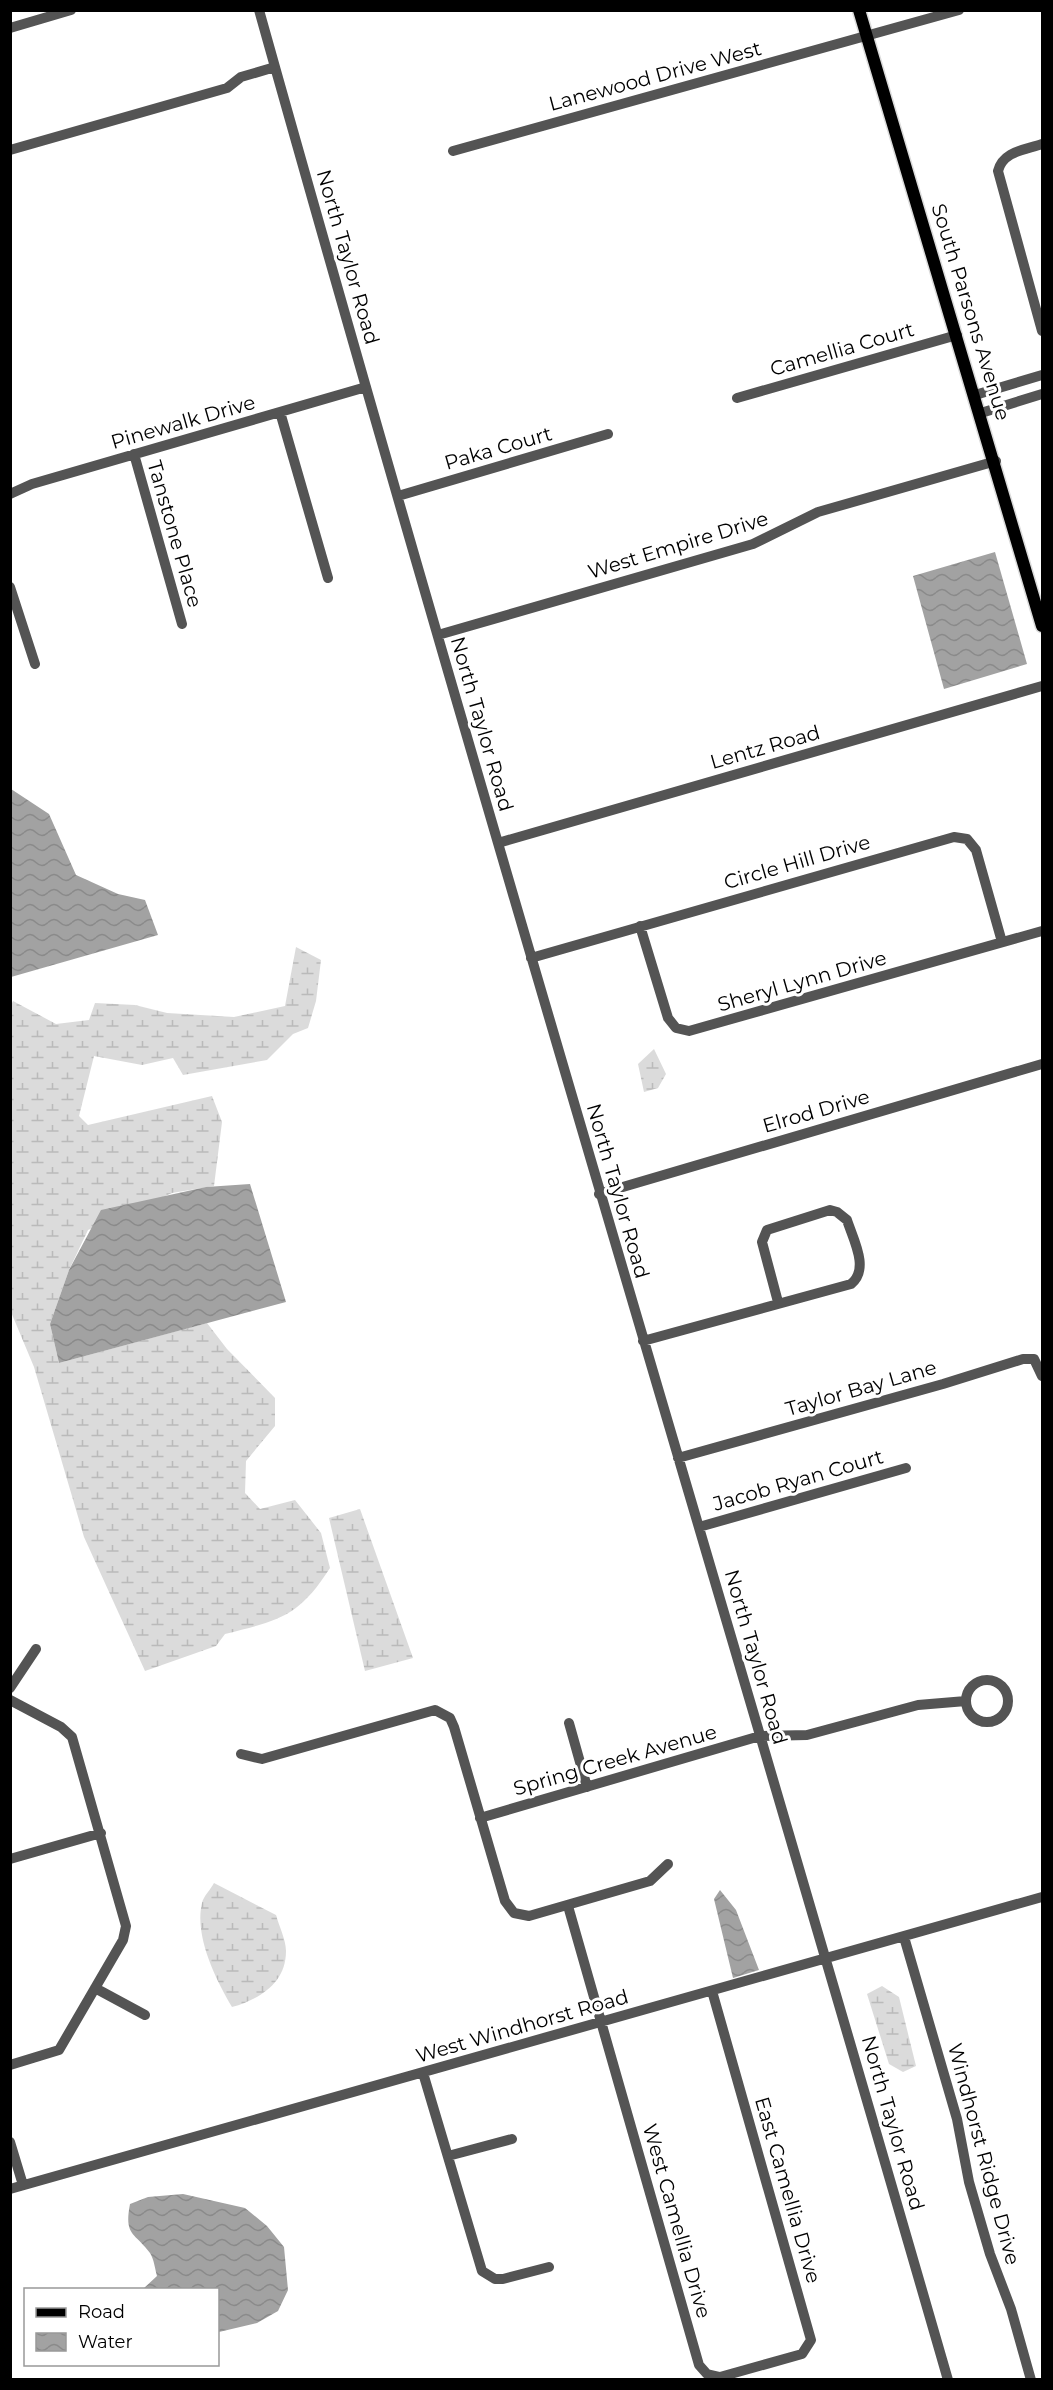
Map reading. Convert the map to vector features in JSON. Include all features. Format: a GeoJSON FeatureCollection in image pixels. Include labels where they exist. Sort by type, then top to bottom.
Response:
{"type":"FeatureCollection","features":[{"type":"Feature","properties":{"kind":"main road","name":"South Parsons Avenue"},"geometry":{"type":"LineString","coordinates":[[860,10],[996,462],[1042,626]]}},
{"type":"Feature","properties":{"kind":"street"},"geometry":{"type":"LineString","coordinates":[[10,28],[71,10]]}},
{"type":"Feature","properties":{"kind":"street","name":"North Taylor Road"},"geometry":{"type":"LineString","coordinates":[[259,10],[599,1194],[827,1959],[948,2379]]}},
{"type":"Feature","properties":{"kind":"street","name":"Lanewood Drive West"},"geometry":{"type":"LineString","coordinates":[[453,151],[958,10]]}},
{"type":"Feature","properties":{"kind":"street"},"geometry":{"type":"LineString","coordinates":[[10,150],[227,88],[241,77],[275,67]]}},
{"type":"Feature","properties":{"kind":"street"},"geometry":{"type":"LineString","coordinates":[[1042,144],[1010,154],[1003,159],[998,171],[1042,331]]}},
{"type":"Feature","properties":{"kind":"street","name":"Camellia Court"},"geometry":{"type":"LineString","coordinates":[[737,398],[957,335]]}},
{"type":"Feature","properties":{"kind":"street"},"geometry":{"type":"LineString","coordinates":[[975,395],[1042,375]]}},
{"type":"Feature","properties":{"kind":"street","name":"Pinewalk Drive"},"geometry":{"type":"LineString","coordinates":[[10,494],[32,484],[366,387]]}},
{"type":"Feature","properties":{"kind":"street"},"geometry":{"type":"LineString","coordinates":[[981,413],[1042,394]]}},
{"type":"Feature","properties":{"kind":"street"},"geometry":{"type":"LineString","coordinates":[[280,412],[328,578]]}},
{"type":"Feature","properties":{"kind":"street","name":"Paka Court"},"geometry":{"type":"LineString","coordinates":[[398,496],[608,434]]}},
{"type":"Feature","properties":{"kind":"street","name":"Tanstone Place"},"geometry":{"type":"LineString","coordinates":[[134,454],[182,624]]}},
{"type":"Feature","properties":{"kind":"street","name":"West Empire Drive"},"geometry":{"type":"LineString","coordinates":[[438,635],[753,544],[819,512],[996,462]]}},
{"type":"Feature","properties":{"kind":"street"},"geometry":{"type":"LineString","coordinates":[[10,587],[35,664]]}},
{"type":"Feature","properties":{"kind":"street","name":"Lentz Road"},"geometry":{"type":"LineString","coordinates":[[498,843],[1042,686]]}},
{"type":"Feature","properties":{"kind":"street","name":"Circle Hill Drive"},"geometry":{"type":"LineString","coordinates":[[531,958],[960,837],[972,843],[976,850],[1002,942]]}},
{"type":"Feature","properties":{"kind":"street","name":"Sheryl Lynn Drive"},"geometry":{"type":"LineString","coordinates":[[640,926],[668,1018],[676,1028],[689,1031],[1042,931]]}},
{"type":"Feature","properties":{"kind":"street","name":"Elrod Drive"},"geometry":{"type":"LineString","coordinates":[[599,1194],[1042,1064]]}},
{"type":"Feature","properties":{"kind":"street"},"geometry":{"type":"LineString","coordinates":[[643,1341],[778,1302],[788,1302],[841,1287],[857,1279],[861,1268],[847,1220],[842,1215],[830,1210],[767,1230],[762,1242],[778,1302]]}},
{"type":"Feature","properties":{"kind":"street","name":"Taylor Bay Lane"},"geometry":{"type":"LineString","coordinates":[[678,1458],[944,1384],[1023,1359],[1034,1359],[1042,1376]]}},
{"type":"Feature","properties":{"kind":"street","name":"Jacob Ryan Court"},"geometry":{"type":"LineString","coordinates":[[699,1527],[906,1468]]}},
{"type":"Feature","properties":{"kind":"street"},"geometry":{"type":"LineString","coordinates":[[10,1688],[36,1649]]}},
{"type":"Feature","properties":{"kind":"street"},"geometry":{"type":"LineString","coordinates":[[983,1680],[997,1682],[1003,1686],[1008,1705],[1001,1717],[988,1722],[970,1714],[966,1701],[971,1687],[983,1680]]}},
{"type":"Feature","properties":{"kind":"street"},"geometry":{"type":"LineString","coordinates":[[10,1700],[62,1727],[72,1737],[126,1926],[123,1940],[59,2050],[10,2065]]}},
{"type":"Feature","properties":{"kind":"street","name":"Spring Creek Avenue"},"geometry":{"type":"LineString","coordinates":[[480,1818],[760,1736],[807,1735],[918,1704],[966,1701]]}},
{"type":"Feature","properties":{"kind":"street"},"geometry":{"type":"LineString","coordinates":[[241,1754],[262,1759],[435,1710],[450,1718],[454,1727],[509,1908],[521,1916],[567,1906],[650,1881],[668,1864]]}},
{"type":"Feature","properties":{"kind":"street"},"geometry":{"type":"LineString","coordinates":[[569,1724],[587,1787]]}},
{"type":"Feature","properties":{"kind":"street"},"geometry":{"type":"LineString","coordinates":[[10,1859],[101,1833]]}},
{"type":"Feature","properties":{"kind":"street","name":"West Windhorst Road"},"geometry":{"type":"LineString","coordinates":[[10,2189],[1042,1897]]}},
{"type":"Feature","properties":{"kind":"street","name":"West Camellia Drive"},"geometry":{"type":"LineString","coordinates":[[567,1906],[699,2365],[707,2374],[720,2377],[759,2366]]}},
{"type":"Feature","properties":{"kind":"street","name":"Windhorst Ridge Drive"},"geometry":{"type":"LineString","coordinates":[[904,1937],[957,2120],[969,2182],[990,2254],[1011,2309],[1031,2379]]}},
{"type":"Feature","properties":{"kind":"street"},"geometry":{"type":"LineString","coordinates":[[94,1988],[145,2015]]}},
{"type":"Feature","properties":{"kind":"street","name":"East Camellia Drive"},"geometry":{"type":"LineString","coordinates":[[712,1991],[811,2340],[802,2354],[759,2366]]}},
{"type":"Feature","properties":{"kind":"street"},"geometry":{"type":"LineString","coordinates":[[423,2073],[482,2271],[495,2279],[503,2279],[549,2267]]}},
{"type":"Feature","properties":{"kind":"street"},"geometry":{"type":"LineString","coordinates":[[448,2156],[512,2139]]}},
{"type":"Feature","properties":{"kind":"street"},"geometry":{"type":"LineString","coordinates":[[10,2142],[23,2185]]}},
{"type":"Feature","properties":{"kind":"green space"},"geometry":{"type":"Polygon","coordinates":[[[296,947],[321,960],[316,1001],[308,1028],[293,1034],[267,1060],[183,1075],[173,1058],[142,1065],[94,1056],[79,1116],[88,1125],[212,1096],[222,1122],[214,1186],[172,1193],[88,1230],[69,1270],[50,1324],[59,1363],[207,1323],[227,1349],[275,1398],[275,1426],[246,1461],[245,1493],[260,1509],[295,1500],[321,1533],[330,1568],[308,1597],[286,1614],[260,1625],[225,1634],[216,1646],[145,1671],[84,1537],[34,1367],[11,1312],[10,1007],[13,1001],[56,1024],[89,1020],[95,1003],[135,1005],[167,1013],[234,1017],[285,1006],[296,947]]]}},
{"type":"Feature","properties":{"kind":"green space"},"geometry":{"type":"Polygon","coordinates":[[[654,1049],[666,1074],[658,1088],[644,1092],[638,1064],[654,1049]]]}},
{"type":"Feature","properties":{"kind":"green space"},"geometry":{"type":"Polygon","coordinates":[[[360,1509],[413,1658],[365,1671],[329,1518],[360,1509]]]}},
{"type":"Feature","properties":{"kind":"green space"},"geometry":{"type":"Polygon","coordinates":[[[214,1883],[276,1915],[286,1947],[282,1972],[270,1988],[232,2007],[213,1971],[201,1929],[202,1903],[214,1883]]]}},
{"type":"Feature","properties":{"kind":"green space"},"geometry":{"type":"Polygon","coordinates":[[[882,1986],[899,1997],[916,2066],[903,2072],[889,2064],[867,1994],[882,1986]]]}},
{"type":"Feature","properties":{"kind":"water"},"geometry":{"type":"Polygon","coordinates":[[[995,552],[1027,664],[944,689],[913,576],[995,552]]]}},
{"type":"Feature","properties":{"kind":"water"},"geometry":{"type":"Polygon","coordinates":[[[11,789],[49,814],[76,875],[118,894],[145,900],[158,935],[11,977],[11,789]]]}},
{"type":"Feature","properties":{"kind":"water"},"geometry":{"type":"Polygon","coordinates":[[[250,1184],[286,1302],[59,1363],[50,1324],[69,1270],[101,1210],[206,1187],[250,1184]]]}},
{"type":"Feature","properties":{"kind":"water"},"geometry":{"type":"Polygon","coordinates":[[[720,1890],[736,1910],[759,1970],[733,1978],[714,1899],[720,1890]]]}},
{"type":"Feature","properties":{"kind":"water"},"geometry":{"type":"Polygon","coordinates":[[[183,2194],[245,2208],[267,2226],[284,2247],[288,2290],[278,2311],[257,2323],[219,2332],[219,2288],[144,2288],[157,2276],[150,2253],[129,2228],[128,2214],[130,2204],[148,2197],[183,2194]]]}}]}
